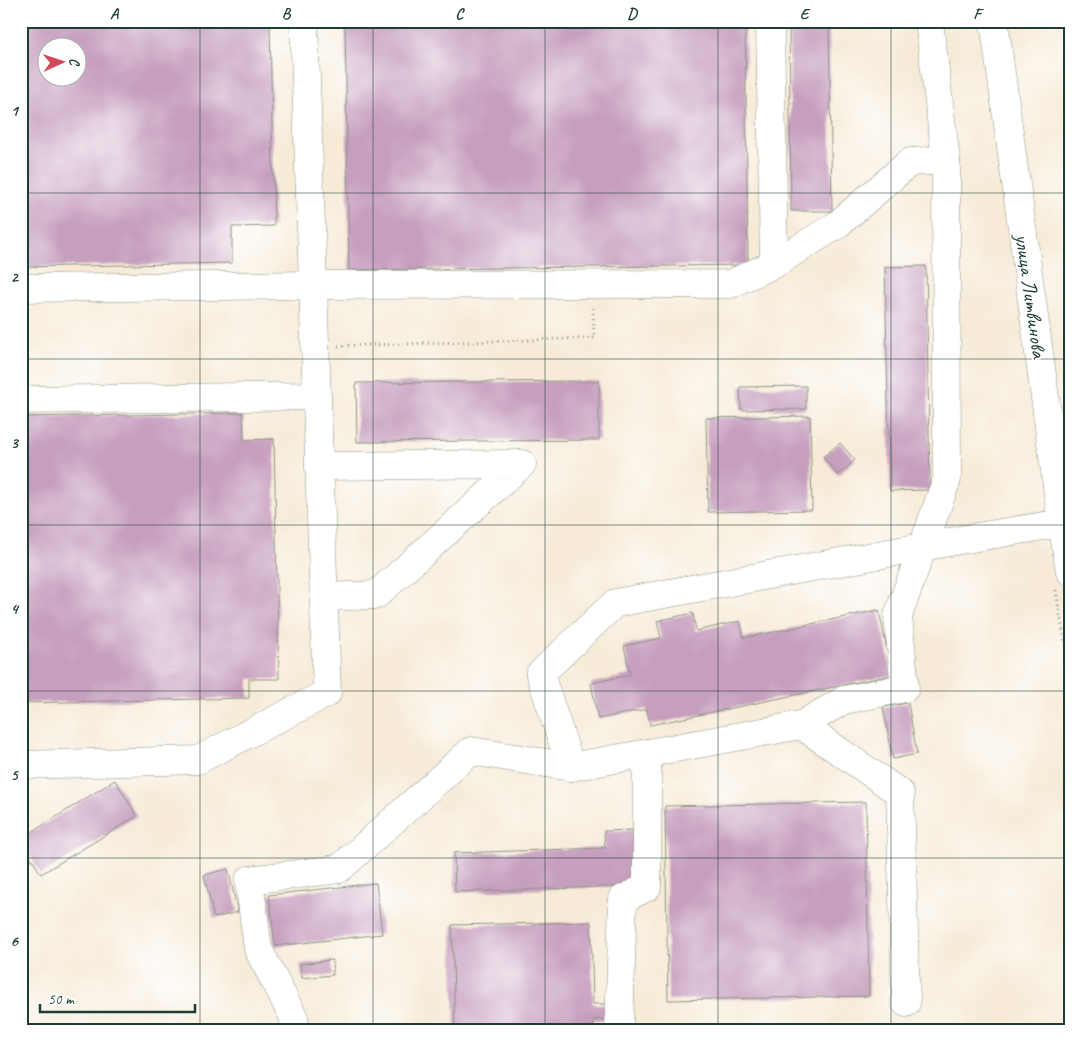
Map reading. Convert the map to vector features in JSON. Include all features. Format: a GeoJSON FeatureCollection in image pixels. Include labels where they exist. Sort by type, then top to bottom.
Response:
{"type":"FeatureCollection","features":[{"type":"Feature","properties":{"kind":"main road"},"geometry":{"type":"LineString","coordinates":[[21,765],[198,760],[327,693],[304,21]]}},
{"type":"Feature","properties":{"kind":"main road"},"geometry":{"type":"LineString","coordinates":[[770,21],[774,264]]}},
{"type":"Feature","properties":{"kind":"main road"},"geometry":{"type":"LineString","coordinates":[[294,1030],[294,1018],[258,949],[249,880],[338,869],[471,751],[571,767],[801,725],[844,700],[905,688],[898,616],[946,479],[946,160],[928,21]]}},
{"type":"Feature","properties":{"kind":"main road","name":"улица Литвинова"},"geometry":{"type":"LineString","coordinates":[[994,21],[1070,571]]}},
{"type":"Feature","properties":{"kind":"main road"},"geometry":{"type":"LineString","coordinates":[[21,288],[730,284],[774,264],[838,225],[910,162],[946,160]]}},
{"type":"Feature","properties":{"kind":"main road"},"geometry":{"type":"LineString","coordinates":[[21,400],[317,396]]}},
{"type":"Feature","properties":{"kind":"main road"},"geometry":{"type":"LineString","coordinates":[[320,466],[522,464],[376,595],[324,597]]}},
{"type":"Feature","properties":{"kind":"main road"},"geometry":{"type":"LineString","coordinates":[[571,767],[540,674],[615,603],[1062,523]]}},
{"type":"Feature","properties":{"kind":"main road"},"geometry":{"type":"LineString","coordinates":[[801,725],[900,793],[906,1003]]}},
{"type":"Feature","properties":{"kind":"main road"},"geometry":{"type":"LineString","coordinates":[[620,1030],[623,899],[647,887],[647,753]]}},
{"type":"Feature","properties":{"kind":"path"},"geometry":{"type":"LineString","coordinates":[[315,347],[594,338],[592,284]]}},
{"type":"Feature","properties":{"kind":"building"},"geometry":{"type":"Polygon","coordinates":[[[21,21],[227,21],[228,26],[270,25],[274,226],[232,227],[232,263],[21,267],[21,21]]]}},
{"type":"Feature","properties":{"kind":"building"},"geometry":{"type":"Polygon","coordinates":[[[345,21],[745,21],[748,265],[349,270],[345,21]]]}},
{"type":"Feature","properties":{"kind":"building"},"geometry":{"type":"Polygon","coordinates":[[[789,21],[829,21],[832,211],[791,211],[789,21]]]}},
{"type":"Feature","properties":{"kind":"building"},"geometry":{"type":"Polygon","coordinates":[[[926,266],[930,490],[890,491],[885,267],[926,266]]]}},
{"type":"Feature","properties":{"kind":"building"},"geometry":{"type":"Polygon","coordinates":[[[599,381],[599,440],[357,442],[356,383],[599,381]]]}},
{"type":"Feature","properties":{"kind":"building"},"geometry":{"type":"Polygon","coordinates":[[[806,386],[806,409],[741,410],[740,387],[806,386]]]}},
{"type":"Feature","properties":{"kind":"building"},"geometry":{"type":"Polygon","coordinates":[[[243,413],[244,440],[274,439],[279,679],[249,679],[249,698],[21,703],[21,417],[243,413]]]}},
{"type":"Feature","properties":{"kind":"building"},"geometry":{"type":"Polygon","coordinates":[[[810,416],[812,510],[708,512],[706,418],[810,416]]]}},
{"type":"Feature","properties":{"kind":"building"},"geometry":{"type":"Polygon","coordinates":[[[840,443],[855,460],[838,475],[823,457],[840,443]]]}},
{"type":"Feature","properties":{"kind":"building"},"geometry":{"type":"Polygon","coordinates":[[[879,610],[892,675],[650,725],[647,709],[598,719],[591,683],[630,675],[624,646],[661,638],[657,621],[693,613],[696,631],[740,621],[744,638],[879,610]]]}},
{"type":"Feature","properties":{"kind":"building"},"geometry":{"type":"Polygon","coordinates":[[[908,703],[917,754],[893,759],[883,707],[908,703]]]}},
{"type":"Feature","properties":{"kind":"building"},"geometry":{"type":"Polygon","coordinates":[[[115,780],[137,816],[41,874],[21,839],[115,780]]]}},
{"type":"Feature","properties":{"kind":"building"},"geometry":{"type":"Polygon","coordinates":[[[866,802],[869,996],[668,1000],[665,806],[866,802]]]}},
{"type":"Feature","properties":{"kind":"building"},"geometry":{"type":"Polygon","coordinates":[[[633,830],[635,886],[455,892],[454,853],[605,848],[604,831],[633,830]]]}},
{"type":"Feature","properties":{"kind":"building"},"geometry":{"type":"Polygon","coordinates":[[[228,869],[238,912],[214,918],[204,875],[228,869]]]}},
{"type":"Feature","properties":{"kind":"building"},"geometry":{"type":"Polygon","coordinates":[[[376,883],[382,934],[275,946],[269,895],[376,883]]]}},
{"type":"Feature","properties":{"kind":"building"},"geometry":{"type":"Polygon","coordinates":[[[591,922],[593,1004],[609,1004],[609,1019],[593,1020],[594,1030],[455,1030],[452,925],[591,922]]]}},
{"type":"Feature","properties":{"kind":"building"},"geometry":{"type":"Polygon","coordinates":[[[332,960],[333,975],[302,978],[300,964],[332,960]]]}}]}
